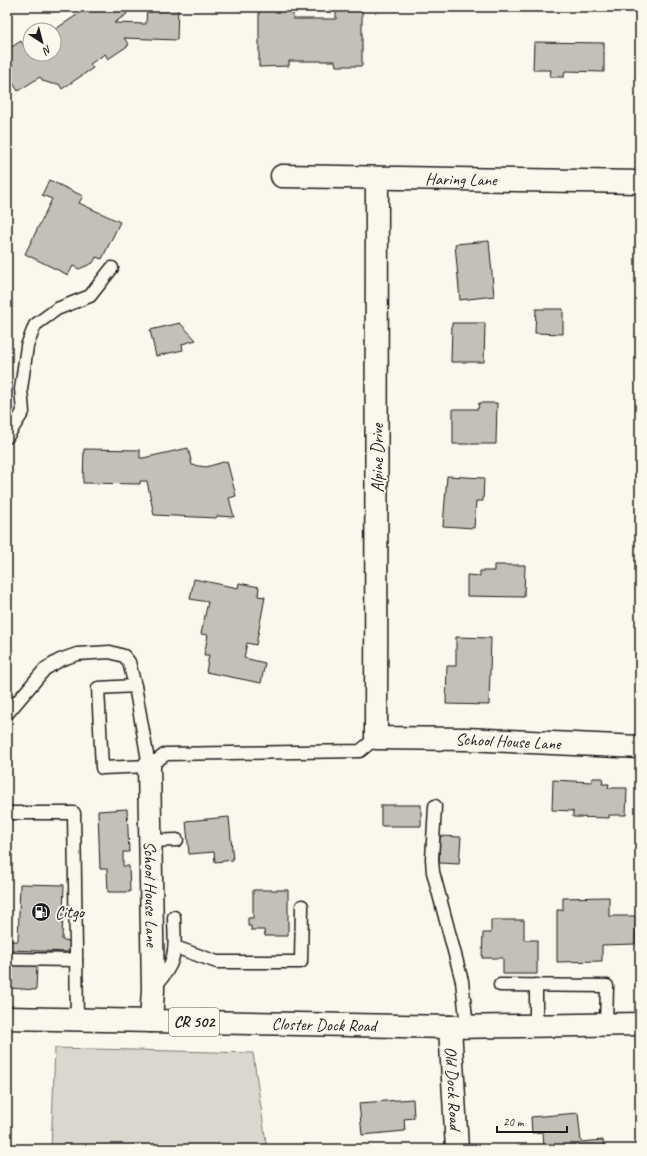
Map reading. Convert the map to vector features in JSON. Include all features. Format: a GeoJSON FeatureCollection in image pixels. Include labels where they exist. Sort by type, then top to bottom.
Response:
{"type":"FeatureCollection","features":[{"type":"Feature","properties":{"kind":"street","name":"Haring Lane"},"geometry":{"type":"LineString","coordinates":[[282,176],[640,182]]}},
{"type":"Feature","properties":{"kind":"street","name":"Alpine Drive"},"geometry":{"type":"LineString","coordinates":[[376,738],[377,178]]}},
{"type":"Feature","properties":{"kind":"street","name":"School House Lane"},"geometry":{"type":"LineString","coordinates":[[376,738],[466,739],[640,747]]}},
{"type":"Feature","properties":{"kind":"street","name":"School House Lane"},"geometry":{"type":"LineString","coordinates":[[149,766],[153,990],[151,1021]]}},
{"type":"Feature","properties":{"kind":"street","name":"Closter Dock Road"},"geometry":{"type":"LineString","coordinates":[[7,1018],[458,1027],[640,1024]]}},
{"type":"Feature","properties":{"kind":"street","name":"Old Dock Road"},"geometry":{"type":"LineString","coordinates":[[457,1149],[458,1027]]}},
{"type":"Feature","properties":{"kind":"lane"},"geometry":{"type":"LineString","coordinates":[[7,437],[23,412],[21,389],[27,346],[35,325],[57,309],[90,296],[112,268]]}},
{"type":"Feature","properties":{"kind":"lane"},"geometry":{"type":"LineString","coordinates":[[7,714],[45,669],[60,660],[77,654],[110,652],[124,656],[129,662],[135,686],[149,766]]}},
{"type":"Feature","properties":{"kind":"lane"},"geometry":{"type":"LineString","coordinates":[[135,686],[98,688],[102,768],[149,766],[166,754],[360,751],[376,738]]}},
{"type":"Feature","properties":{"kind":"lane"},"geometry":{"type":"LineString","coordinates":[[435,806],[432,860],[433,872],[462,981],[458,1027]]}},
{"type":"Feature","properties":{"kind":"lane"},"geometry":{"type":"LineString","coordinates":[[7,814],[74,813],[77,1020]]}},
{"type":"Feature","properties":{"kind":"lane"},"geometry":{"type":"LineString","coordinates":[[150,841],[177,840]]}},
{"type":"Feature","properties":{"kind":"lane"},"geometry":{"type":"LineString","coordinates":[[175,947],[217,962],[301,962],[302,906]]}},
{"type":"Feature","properties":{"kind":"lane"},"geometry":{"type":"LineString","coordinates":[[153,990],[171,964],[175,947],[174,917]]}},
{"type":"Feature","properties":{"kind":"lane"},"geometry":{"type":"LineString","coordinates":[[7,959],[76,960]]}},
{"type":"Feature","properties":{"kind":"lane"},"geometry":{"type":"LineString","coordinates":[[500,985],[607,986],[606,1025]]}},
{"type":"Feature","properties":{"kind":"lane"},"geometry":{"type":"LineString","coordinates":[[536,985],[536,1026]]}},
{"type":"Feature","properties":{"kind":"shaded area"},"geometry":{"type":"Polygon","coordinates":[[[55,1048],[253,1053],[267,1149],[51,1149],[55,1048]]]}},
{"type":"Feature","properties":{"kind":"building"},"geometry":{"type":"Polygon","coordinates":[[[89,7],[122,7],[127,14],[114,23],[146,24],[147,7],[178,7],[177,40],[124,38],[129,45],[108,59],[105,54],[90,64],[93,68],[62,89],[59,84],[52,84],[43,81],[40,77],[18,91],[7,74],[7,50],[21,41],[22,62],[62,62],[62,25],[89,7]]]}},
{"type":"Feature","properties":{"kind":"building"},"geometry":{"type":"Polygon","coordinates":[[[259,7],[293,7],[293,19],[336,19],[336,7],[362,7],[362,66],[336,66],[335,61],[289,61],[289,66],[259,67],[259,7]]]}},
{"type":"Feature","properties":{"kind":"building"},"geometry":{"type":"Polygon","coordinates":[[[534,42],[604,43],[604,72],[565,71],[564,77],[550,77],[551,70],[533,70],[534,42]]]}},
{"type":"Feature","properties":{"kind":"building"},"geometry":{"type":"Polygon","coordinates":[[[49,180],[83,196],[79,203],[120,222],[102,259],[96,257],[93,263],[79,269],[73,266],[68,275],[25,254],[52,199],[42,195],[49,180]]]}},
{"type":"Feature","properties":{"kind":"building"},"geometry":{"type":"Polygon","coordinates":[[[489,241],[494,296],[460,300],[455,244],[489,241]]]}},
{"type":"Feature","properties":{"kind":"building"},"geometry":{"type":"Polygon","coordinates":[[[536,309],[563,309],[563,334],[535,333],[536,309]]]}},
{"type":"Feature","properties":{"kind":"building"},"geometry":{"type":"Polygon","coordinates":[[[180,323],[196,340],[182,344],[183,350],[156,356],[150,330],[180,323]]]}},
{"type":"Feature","properties":{"kind":"building"},"geometry":{"type":"Polygon","coordinates":[[[452,323],[485,323],[484,362],[451,362],[452,323]]]}},
{"type":"Feature","properties":{"kind":"building"},"geometry":{"type":"Polygon","coordinates":[[[479,403],[497,403],[496,444],[453,444],[453,409],[478,409],[479,403]]]}},
{"type":"Feature","properties":{"kind":"building"},"geometry":{"type":"Polygon","coordinates":[[[188,448],[192,465],[206,467],[227,461],[236,496],[229,498],[234,517],[217,516],[216,518],[154,515],[147,481],[140,481],[140,484],[83,483],[84,449],[140,450],[140,458],[143,458],[188,448]]]}},
{"type":"Feature","properties":{"kind":"building"},"geometry":{"type":"Polygon","coordinates":[[[447,476],[484,478],[483,501],[476,501],[474,528],[443,526],[447,476]]]}},
{"type":"Feature","properties":{"kind":"building"},"geometry":{"type":"Polygon","coordinates":[[[494,565],[525,565],[524,597],[467,596],[467,575],[480,576],[480,571],[494,571],[494,565]]]}},
{"type":"Feature","properties":{"kind":"building"},"geometry":{"type":"Polygon","coordinates":[[[194,579],[238,588],[239,583],[259,587],[258,596],[265,597],[256,645],[247,643],[244,658],[265,663],[261,683],[206,672],[209,655],[204,655],[208,635],[201,634],[208,602],[190,599],[194,579]]]}},
{"type":"Feature","properties":{"kind":"building"},"geometry":{"type":"Polygon","coordinates":[[[456,637],[491,638],[489,705],[446,704],[447,666],[456,666],[456,637]]]}},
{"type":"Feature","properties":{"kind":"building"},"geometry":{"type":"Polygon","coordinates":[[[637,679],[640,679],[640,710],[637,710],[637,679]]]}},
{"type":"Feature","properties":{"kind":"building"},"geometry":{"type":"Polygon","coordinates":[[[592,778],[603,778],[602,784],[609,784],[608,788],[627,788],[626,815],[609,815],[609,818],[573,817],[573,811],[552,810],[553,780],[592,782],[592,778]]]}},
{"type":"Feature","properties":{"kind":"building"},"geometry":{"type":"Polygon","coordinates":[[[381,805],[421,805],[421,826],[381,826],[381,805]]]}},
{"type":"Feature","properties":{"kind":"building"},"geometry":{"type":"Polygon","coordinates":[[[127,809],[129,852],[123,852],[123,866],[129,866],[130,892],[108,892],[107,869],[100,869],[98,811],[127,809]]]}},
{"type":"Feature","properties":{"kind":"building"},"geometry":{"type":"Polygon","coordinates":[[[229,817],[233,860],[215,862],[214,852],[189,854],[186,821],[229,817]]]}},
{"type":"Feature","properties":{"kind":"building"},"geometry":{"type":"Polygon","coordinates":[[[440,836],[461,837],[459,864],[439,863],[440,836]]]}},
{"type":"Feature","properties":{"kind":"building","name":"Citgo"},"geometry":{"type":"Polygon","coordinates":[[[20,884],[64,885],[62,940],[72,941],[72,952],[8,950],[9,941],[18,941],[20,884]]]}},
{"type":"Feature","properties":{"kind":"building"},"geometry":{"type":"Polygon","coordinates":[[[253,890],[288,890],[288,936],[265,936],[264,930],[251,930],[251,926],[248,926],[248,918],[253,918],[253,890]]]}},
{"type":"Feature","properties":{"kind":"building"},"geometry":{"type":"Polygon","coordinates":[[[609,897],[609,916],[636,916],[635,944],[602,945],[602,961],[557,962],[557,910],[563,910],[563,898],[609,897]]]}},
{"type":"Feature","properties":{"kind":"building"},"geometry":{"type":"Polygon","coordinates":[[[491,920],[524,920],[524,940],[537,940],[537,974],[503,974],[503,958],[482,958],[483,933],[491,933],[491,920]]]}},
{"type":"Feature","properties":{"kind":"building"},"geometry":{"type":"Polygon","coordinates":[[[11,964],[37,965],[36,990],[10,988],[11,964]]]}},
{"type":"Feature","properties":{"kind":"building"},"geometry":{"type":"Polygon","coordinates":[[[413,1099],[414,1118],[404,1119],[405,1131],[362,1135],[359,1103],[413,1099]]]}},
{"type":"Feature","properties":{"kind":"building"},"geometry":{"type":"Polygon","coordinates":[[[578,1113],[581,1142],[603,1140],[604,1149],[544,1149],[543,1132],[532,1133],[531,1117],[578,1113]]]}},
{"type":"Feature","properties":{"kind":"building"},"geometry":{"type":"Polygon","coordinates":[[[308,1145],[308,1149],[287,1149],[287,1146],[308,1145]]]}},
{"type":"Feature","properties":{"kind":"place","name":"Citgo"},"geometry":{"type":"Point","coordinates":[41,912]}}]}
